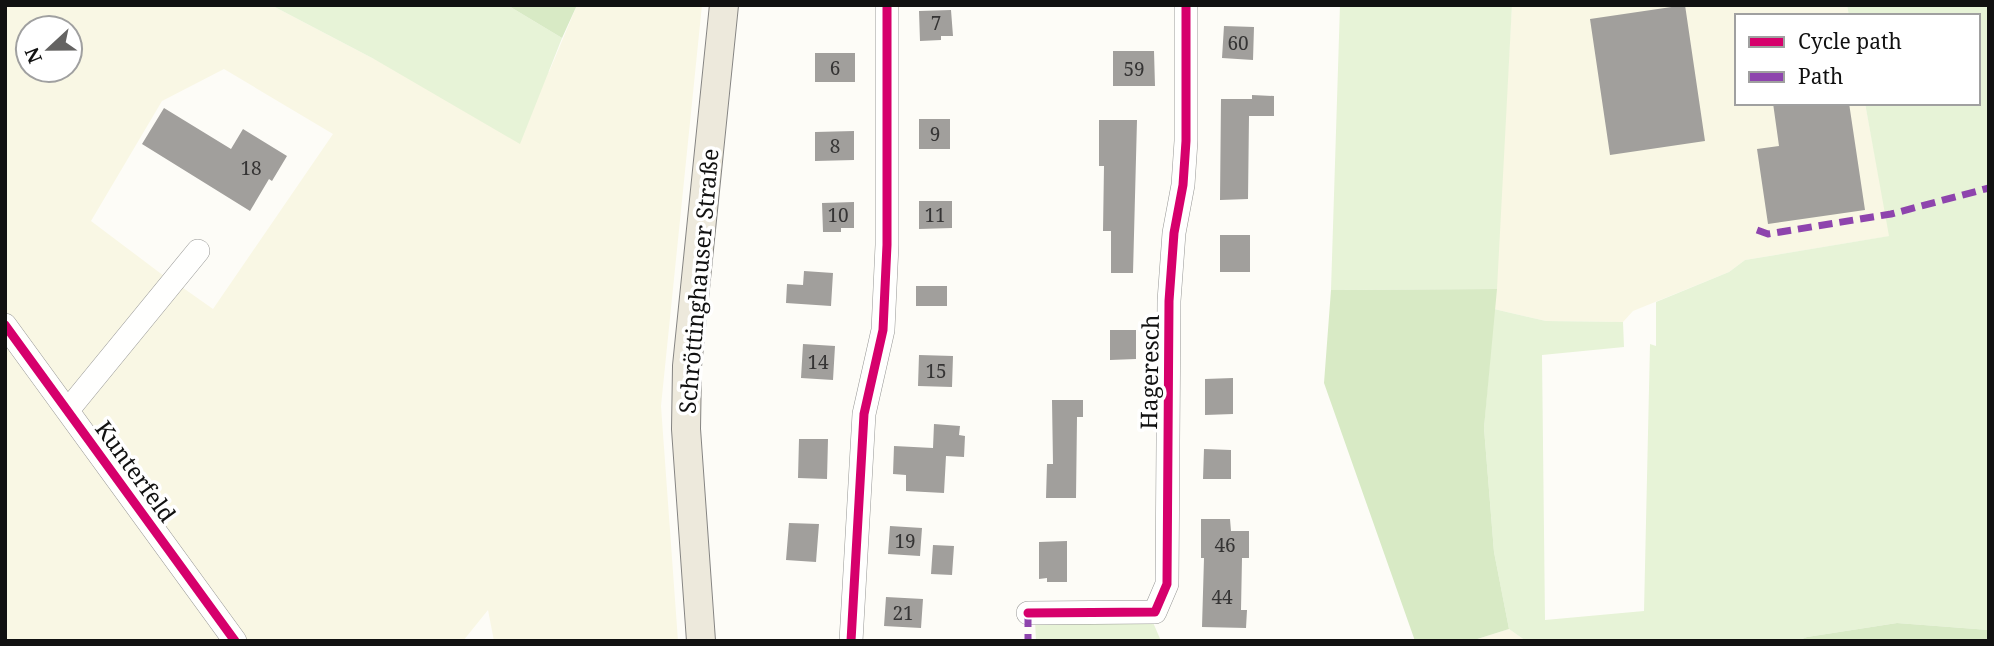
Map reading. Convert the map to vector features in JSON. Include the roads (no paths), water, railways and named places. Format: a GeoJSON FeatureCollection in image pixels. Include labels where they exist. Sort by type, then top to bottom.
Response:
{"type":"FeatureCollection","features":[{"type":"Feature","properties":{"kind":"main road","name":"Schröttinghauser Straße"},"geometry":{"type":"LineString","coordinates":[[701,641],[687,429],[687,366],[724,5]]}},
{"type":"Feature","properties":{"kind":"street"},"geometry":{"type":"LineString","coordinates":[[851,641],[864,414],[883,330],[887,245],[887,5]]}},
{"type":"Feature","properties":{"kind":"street","name":"Hageresch"},"geometry":{"type":"LineString","coordinates":[[1028,613],[1155,612],[1167,584],[1169,301],[1174,233],[1183,185],[1186,141],[1186,5]]}},
{"type":"Feature","properties":{"kind":"street"},"geometry":{"type":"LineString","coordinates":[[68,410],[198,251]]}},
{"type":"Feature","properties":{"kind":"street","name":"Kunterfeld"},"geometry":{"type":"LineString","coordinates":[[5,325],[234,641]]}}]}
